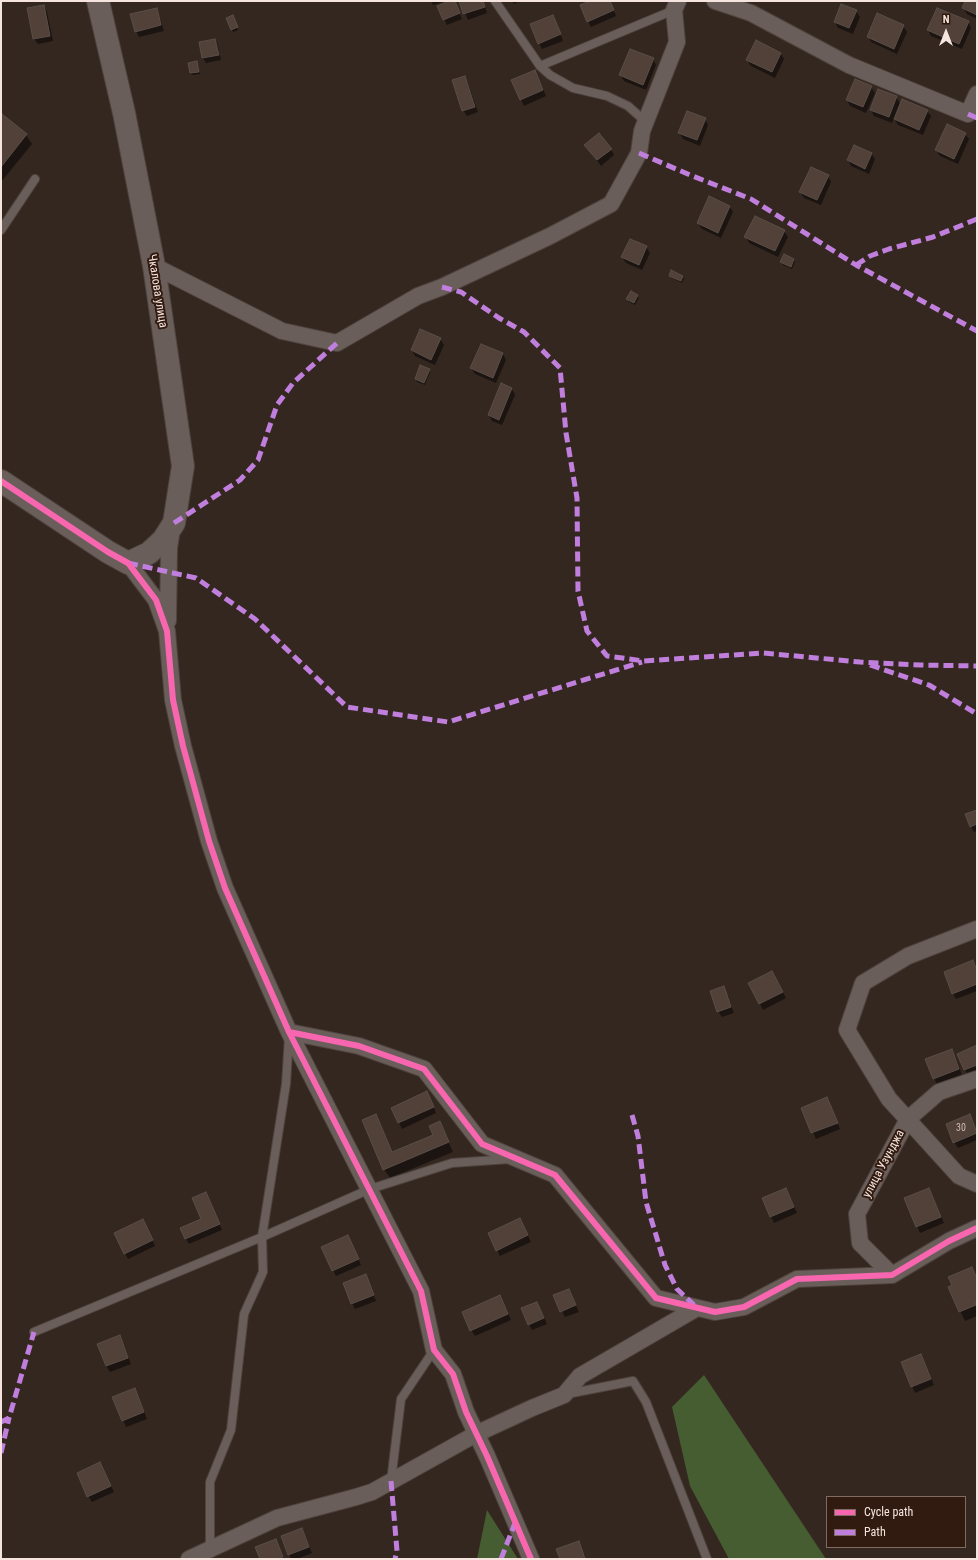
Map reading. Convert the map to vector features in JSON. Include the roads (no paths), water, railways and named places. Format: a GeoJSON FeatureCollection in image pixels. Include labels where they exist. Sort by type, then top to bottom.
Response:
{"type":"FeatureCollection","features":[{"type":"Feature","properties":{"kind":"street","name":"Чкалова улица"},"geometry":{"type":"LineString","coordinates":[[98,1],[124,113],[154,266],[183,466],[174,523],[163,540],[149,553],[128,563]]}},
{"type":"Feature","properties":{"kind":"street"},"geometry":{"type":"LineString","coordinates":[[714,1],[751,13],[849,65],[968,114],[977,94]]}},
{"type":"Feature","properties":{"kind":"street"},"geometry":{"type":"LineString","coordinates":[[154,266],[282,331],[338,343],[418,296],[442,288],[550,236],[612,204],[639,153],[642,131],[677,42],[676,6]]}},
{"type":"Feature","properties":{"kind":"street"},"geometry":{"type":"LineString","coordinates":[[1,481],[108,552],[128,563],[156,600],[168,631]]}},
{"type":"Feature","properties":{"kind":"street"},"geometry":{"type":"LineString","coordinates":[[174,523],[169,548],[168,631],[173,700],[183,746],[209,841],[225,888],[289,1032],[421,1291],[434,1350],[453,1374],[476,1434],[532,1559]]}},
{"type":"Feature","properties":{"kind":"street"},"geometry":{"type":"LineString","coordinates":[[977,929],[908,956],[863,983],[847,1030],[889,1099],[959,1176],[977,1184]]}},
{"type":"Feature","properties":{"kind":"street"},"geometry":{"type":"LineString","coordinates":[[289,1032],[359,1046],[424,1069],[482,1144],[555,1175],[656,1298],[715,1312],[744,1307],[796,1279],[892,1275],[949,1241],[977,1228]]}},
{"type":"Feature","properties":{"kind":"street","name":"улица Узунджа"},"geometry":{"type":"LineString","coordinates":[[892,1275],[860,1244],[857,1214],[908,1119],[939,1092],[977,1079]]}},
{"type":"Feature","properties":{"kind":"street"},"geometry":{"type":"LineString","coordinates":[[189,1559],[277,1518],[372,1492],[476,1434],[564,1395],[580,1376],[697,1308]]}},
{"type":"Feature","properties":{"kind":"lane"},"geometry":{"type":"LineString","coordinates":[[495,1],[540,66],[550,75],[573,88],[608,96],[628,106],[646,122]]}},
{"type":"Feature","properties":{"kind":"lane"},"geometry":{"type":"LineString","coordinates":[[540,66],[676,6]]}},
{"type":"Feature","properties":{"kind":"lane"},"geometry":{"type":"LineString","coordinates":[[1,230],[35,179]]}},
{"type":"Feature","properties":{"kind":"lane"},"geometry":{"type":"LineString","coordinates":[[210,1550],[210,1482],[231,1430],[244,1314],[263,1272],[262,1237],[286,1084],[289,1032]]}},
{"type":"Feature","properties":{"kind":"lane"},"geometry":{"type":"LineString","coordinates":[[34,1332],[262,1237],[370,1189],[452,1163],[517,1159]]}},
{"type":"Feature","properties":{"kind":"lane"},"geometry":{"type":"LineString","coordinates":[[391,1481],[401,1399],[434,1350]]}},
{"type":"Feature","properties":{"kind":"lane"},"geometry":{"type":"LineString","coordinates":[[564,1395],[633,1381],[646,1402],[707,1559]]}}]}
